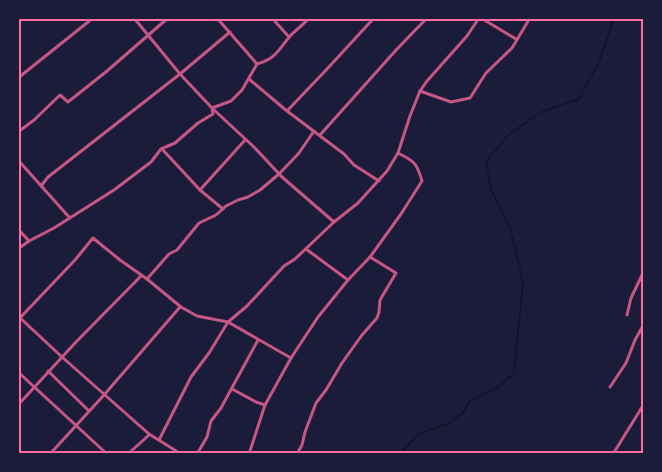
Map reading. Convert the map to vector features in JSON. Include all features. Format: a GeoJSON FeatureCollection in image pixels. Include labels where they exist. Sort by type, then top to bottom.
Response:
{"type":"FeatureCollection","features":[{"type":"Feature","properties":{"kind":"street"},"geometry":{"type":"LineString","coordinates":[[18,78],[93,18]]}},
{"type":"Feature","properties":{"kind":"street"},"geometry":{"type":"LineString","coordinates":[[134,18],[180,74],[212,108],[255,147],[279,174],[334,222]]}},
{"type":"Feature","properties":{"kind":"street"},"geometry":{"type":"LineString","coordinates":[[18,132],[60,95],[68,102],[168,18]]}},
{"type":"Feature","properties":{"kind":"street"},"geometry":{"type":"LineString","coordinates":[[217,18],[257,64]]}},
{"type":"Feature","properties":{"kind":"street"},"geometry":{"type":"LineString","coordinates":[[272,18],[289,37]]}},
{"type":"Feature","properties":{"kind":"street"},"geometry":{"type":"LineString","coordinates":[[212,108],[231,101],[242,90],[257,64],[269,60],[309,18]]}},
{"type":"Feature","properties":{"kind":"street"},"geometry":{"type":"LineString","coordinates":[[287,111],[374,18]]}},
{"type":"Feature","properties":{"kind":"street"},"geometry":{"type":"LineString","coordinates":[[320,135],[427,18]]}},
{"type":"Feature","properties":{"kind":"street"},"geometry":{"type":"LineString","coordinates":[[159,440],[191,377],[228,322],[247,306],[284,266],[295,259],[358,202],[387,171],[398,153],[420,91],[480,18],[516,39]]}},
{"type":"Feature","properties":{"kind":"street"},"geometry":{"type":"LineString","coordinates":[[420,91],[451,102],[470,98],[486,73],[512,48],[530,18]]}},
{"type":"Feature","properties":{"kind":"street"},"geometry":{"type":"LineString","coordinates":[[41,186],[48,177],[230,32]]}},
{"type":"Feature","properties":{"kind":"street"},"geometry":{"type":"LineString","coordinates":[[249,79],[344,154],[354,165],[379,181]]}},
{"type":"Feature","properties":{"kind":"street"},"geometry":{"type":"LineString","coordinates":[[18,249],[114,190],[151,162],[161,149],[175,143],[198,123],[213,114],[212,108]]}},
{"type":"Feature","properties":{"kind":"street"},"geometry":{"type":"LineString","coordinates":[[147,279],[169,254],[177,250],[199,223],[260,190],[279,174],[299,153],[314,131]]}},
{"type":"Feature","properties":{"kind":"street"},"geometry":{"type":"LineString","coordinates":[[200,190],[246,140]]}},
{"type":"Feature","properties":{"kind":"street"},"geometry":{"type":"LineString","coordinates":[[161,149],[200,190],[222,209]]}},
{"type":"Feature","properties":{"kind":"street"},"geometry":{"type":"LineString","coordinates":[[249,454],[265,405],[291,358],[318,317],[370,257],[422,181],[419,168],[413,160],[398,153]]}},
{"type":"Feature","properties":{"kind":"street"},"geometry":{"type":"LineString","coordinates":[[18,160],[69,217]]}},
{"type":"Feature","properties":{"kind":"street"},"geometry":{"type":"LineString","coordinates":[[18,229],[29,241]]}},
{"type":"Feature","properties":{"kind":"street"},"geometry":{"type":"LineString","coordinates":[[181,454],[149,435],[19,318],[93,238],[181,307],[196,316],[228,322],[291,358]]}},
{"type":"Feature","properties":{"kind":"street"},"geometry":{"type":"LineString","coordinates":[[306,249],[348,280]]}},
{"type":"Feature","properties":{"kind":"street"},"geometry":{"type":"LineString","coordinates":[[297,454],[316,403],[342,363],[377,318],[380,300],[396,273],[370,257]]}},
{"type":"Feature","properties":{"kind":"street"},"geometry":{"type":"LineString","coordinates":[[627,315],[631,298],[644,271]]}},
{"type":"Feature","properties":{"kind":"street"},"geometry":{"type":"LineString","coordinates":[[18,405],[48,371],[142,276]]}},
{"type":"Feature","properties":{"kind":"street"},"geometry":{"type":"LineString","coordinates":[[50,454],[181,307]]}},
{"type":"Feature","properties":{"kind":"street"},"geometry":{"type":"LineString","coordinates":[[610,387],[626,363],[644,324]]}},
{"type":"Feature","properties":{"kind":"street"},"geometry":{"type":"LineString","coordinates":[[197,454],[207,437],[208,428],[259,339]]}},
{"type":"Feature","properties":{"kind":"street"},"geometry":{"type":"LineString","coordinates":[[48,371],[89,411]]}},
{"type":"Feature","properties":{"kind":"street"},"geometry":{"type":"LineString","coordinates":[[18,372],[107,454]]}},
{"type":"Feature","properties":{"kind":"street"},"geometry":{"type":"LineString","coordinates":[[232,389],[265,405]]}},
{"type":"Feature","properties":{"kind":"street"},"geometry":{"type":"LineString","coordinates":[[614,454],[644,404]]}},
{"type":"Feature","properties":{"kind":"street"},"geometry":{"type":"LineString","coordinates":[[128,454],[149,435]]}},
{"type":"Feature","properties":{"kind":"waterway"},"geometry":{"type":"LineString","coordinates":[[403,454],[404,449],[420,433],[447,424],[462,414],[470,401],[498,387],[514,373],[523,282],[510,228],[491,189],[486,162],[509,134],[541,112],[579,99],[599,62],[614,18]]}}]}
